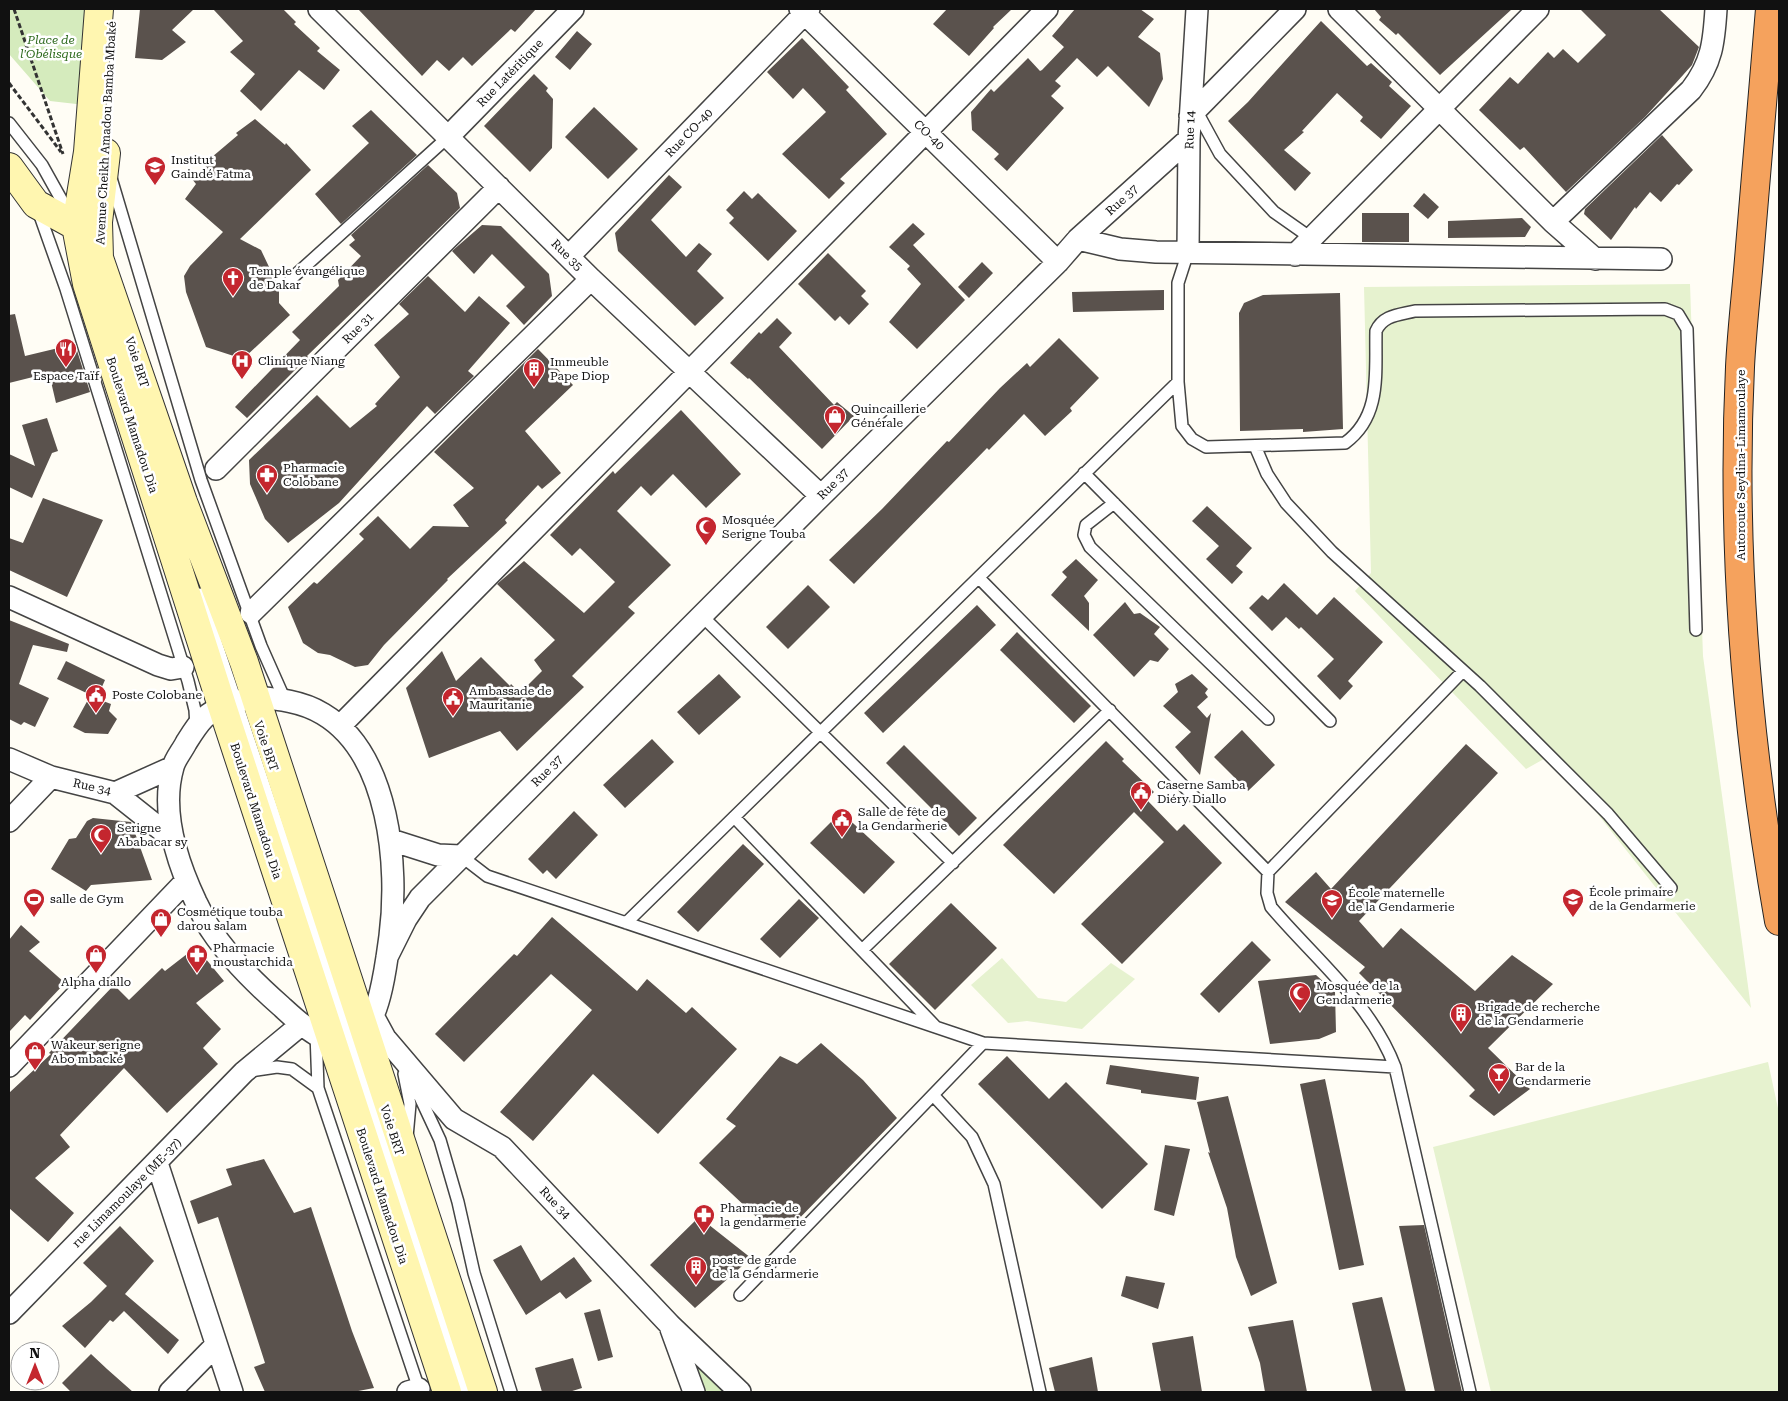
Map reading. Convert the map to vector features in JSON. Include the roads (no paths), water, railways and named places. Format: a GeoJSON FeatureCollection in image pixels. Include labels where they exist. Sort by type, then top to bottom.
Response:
{"type":"FeatureCollection","features":[{"type":"Feature","properties":{"kind":"highway"},"geometry":{"type":"LineString","coordinates":[[1740,366],[1744,176],[1754,9]]}},
{"type":"Feature","properties":{"kind":"highway","name":"Autoroute Seydina-Limamoulaye"},"geometry":{"type":"LineString","coordinates":[[1770,9],[1740,366],[1739,460],[1742,595],[1758,779],[1779,921]]}},
{"type":"Feature","properties":{"kind":"street","name":"Avenue Cheikh Amadou Bamba Mbaké"},"geometry":{"type":"LineString","coordinates":[[99,9],[98,222],[100,258]]}},
{"type":"Feature","properties":{"kind":"street","name":"Avenue Cheikh Amadou Bamba Mbaké"},"geometry":{"type":"LineString","coordinates":[[76,226],[98,153],[113,9]]}},
{"type":"Feature","properties":{"kind":"street","name":"Rue Latéritique"},"geometry":{"type":"LineString","coordinates":[[448,137],[572,9]]}},
{"type":"Feature","properties":{"kind":"street"},"geometry":{"type":"LineString","coordinates":[[340,726],[1048,9]]}},
{"type":"Feature","properties":{"kind":"street","name":"Rue 14"},"geometry":{"type":"LineString","coordinates":[[1188,252],[1189,139],[1193,113],[1197,9]]}},
{"type":"Feature","properties":{"kind":"street"},"geometry":{"type":"LineString","coordinates":[[1193,113],[1295,9]]}},
{"type":"Feature","properties":{"kind":"street"},"geometry":{"type":"LineString","coordinates":[[1338,9],[1554,222],[1595,258]]}},
{"type":"Feature","properties":{"kind":"street"},"geometry":{"type":"LineString","coordinates":[[1295,255],[1538,9]]}},
{"type":"Feature","properties":{"kind":"street"},"geometry":{"type":"LineString","coordinates":[[1554,222],[1691,90],[1705,73],[1714,40],[1716,9]]}},
{"type":"Feature","properties":{"kind":"street","name":"Rue 35"},"geometry":{"type":"LineString","coordinates":[[324,10],[591,279],[821,496]]}},
{"type":"Feature","properties":{"kind":"street","name":"CO-40"},"geometry":{"type":"LineString","coordinates":[[805,10],[1058,262]]}},
{"type":"Feature","properties":{"kind":"street","name":"Rue CO-40"},"geometry":{"type":"LineString","coordinates":[[569,256],[805,10]]}},
{"type":"Feature","properties":{"kind":"street","name":"Rue 37"},"geometry":{"type":"LineString","coordinates":[[387,957],[406,919],[420,898],[461,856],[1058,262],[1078,239],[1189,139]]}},
{"type":"Feature","properties":{"kind":"street"},"geometry":{"type":"LineString","coordinates":[[48,199],[75,179],[98,153]]}},
{"type":"Feature","properties":{"kind":"street"},"geometry":{"type":"LineString","coordinates":[[9,167],[48,199],[76,226],[100,258]]}},
{"type":"Feature","properties":{"kind":"street","name":"Rue 31"},"geometry":{"type":"LineString","coordinates":[[209,475],[499,187]]}},
{"type":"Feature","properties":{"kind":"street","name":"Boulevard Mamadou Dia"},"geometry":{"type":"LineString","coordinates":[[76,226],[87,284],[237,702],[339,1030],[447,1392]]}},
{"type":"Feature","properties":{"kind":"street"},"geometry":{"type":"LineString","coordinates":[[1078,239],[1138,252],[1661,259]]}},
{"type":"Feature","properties":{"kind":"street","name":"Boulevard Mamadou Dia"},"geometry":{"type":"LineString","coordinates":[[100,258],[183,502],[244,662],[237,702]]}},
{"type":"Feature","properties":{"kind":"street"},"geometry":{"type":"LineString","coordinates":[[251,612],[591,279]]}},
{"type":"Feature","properties":{"kind":"street"},"geometry":{"type":"LineString","coordinates":[[9,597],[158,665],[171,669],[183,667]]}},
{"type":"Feature","properties":{"kind":"street"},"geometry":{"type":"LineString","coordinates":[[173,767],[204,718],[237,702],[285,700],[322,713],[340,726],[355,743],[369,768],[385,814],[391,840],[394,867],[384,977],[339,1030]]}},
{"type":"Feature","properties":{"kind":"street","name":"Rue 34"},"geometry":{"type":"LineString","coordinates":[[9,759],[51,776],[116,793],[173,767]]}},
{"type":"Feature","properties":{"kind":"street","name":"Rue 34"},"geometry":{"type":"LineString","coordinates":[[173,767],[169,796],[173,839],[186,881],[210,929],[237,964],[339,1030],[385,1038],[454,1118],[502,1147],[670,1325],[740,1392]]}},
{"type":"Feature","properties":{"kind":"street"},"geometry":{"type":"LineString","coordinates":[[9,821],[51,776]]}},
{"type":"Feature","properties":{"kind":"street"},"geometry":{"type":"LineString","coordinates":[[116,793],[173,839]]}},
{"type":"Feature","properties":{"kind":"street"},"geometry":{"type":"LineString","coordinates":[[391,840],[438,855],[461,856]]}},
{"type":"Feature","properties":{"kind":"street"},"geometry":{"type":"LineString","coordinates":[[9,1066],[186,881]]}},
{"type":"Feature","properties":{"kind":"street","name":"Boulevard Mamadou Dia"},"geometry":{"type":"LineString","coordinates":[[339,1030],[406,1159],[483,1392]]}},
{"type":"Feature","properties":{"kind":"street","name":"rue Limamoulaye (ME-37)"},"geometry":{"type":"LineString","coordinates":[[9,1312],[157,1163],[244,1072],[339,1030]]}},
{"type":"Feature","properties":{"kind":"street"},"geometry":{"type":"LineString","coordinates":[[157,1163],[215,1346],[232,1392]]}},
{"type":"Feature","properties":{"kind":"street"},"geometry":{"type":"LineString","coordinates":[[670,1325],[694,1392]]}},
{"type":"Feature","properties":{"kind":"street"},"geometry":{"type":"LineString","coordinates":[[170,1392],[215,1346]]}},
{"type":"Feature","properties":{"kind":"lane"},"geometry":{"type":"LineString","coordinates":[[1193,113],[1220,154],[1274,212],[1311,238]]}},
{"type":"Feature","properties":{"kind":"lane"},"geometry":{"type":"LineString","coordinates":[[9,123],[42,165],[66,289],[183,667],[195,710],[196,728]]}},
{"type":"Feature","properties":{"kind":"lane"},"geometry":{"type":"LineString","coordinates":[[291,279],[448,137]]}},
{"type":"Feature","properties":{"kind":"lane"},"geometry":{"type":"LineString","coordinates":[[98,153],[113,186],[209,475],[261,646],[285,700]]}},
{"type":"Feature","properties":{"kind":"lane","name":"Voie BRT"},"geometry":{"type":"LineString","coordinates":[[76,226],[169,500]]}},
{"type":"Feature","properties":{"kind":"lane"},"geometry":{"type":"LineString","coordinates":[[1188,252],[1178,283],[1178,382],[1182,426],[1192,439],[1206,447],[1345,443],[1359,434],[1374,401],[1376,332],[1380,322],[1390,317],[1415,311],[1665,309],[1678,314],[1687,329],[1696,630]]}},
{"type":"Feature","properties":{"kind":"lane"},"geometry":{"type":"LineString","coordinates":[[626,923],[1178,382]]}},
{"type":"Feature","properties":{"kind":"lane"},"geometry":{"type":"LineString","coordinates":[[1255,446],[1266,474],[1286,503],[1332,552],[1462,672],[1480,686],[1608,814],[1671,888]]}},
{"type":"Feature","properties":{"kind":"lane"},"geometry":{"type":"LineString","coordinates":[[1084,473],[1330,721]]}},
{"type":"Feature","properties":{"kind":"lane"},"geometry":{"type":"LineString","coordinates":[[1114,503],[1086,525],[1084,536],[1090,547],[1268,719]]}},
{"type":"Feature","properties":{"kind":"lane"},"geometry":{"type":"LineString","coordinates":[[979,578],[1268,872]]}},
{"type":"Feature","properties":{"kind":"lane"},"geometry":{"type":"LineString","coordinates":[[197,584],[237,702]]}},
{"type":"Feature","properties":{"kind":"lane"},"geometry":{"type":"LineString","coordinates":[[702,616],[953,863]]}},
{"type":"Feature","properties":{"kind":"lane"},"geometry":{"type":"LineString","coordinates":[[1462,672],[1268,872],[1266,893],[1271,907],[1372,1019],[1386,1044],[1395,1066],[1470,1392]]}},
{"type":"Feature","properties":{"kind":"lane"},"geometry":{"type":"LineString","coordinates":[[862,950],[1110,710]]}},
{"type":"Feature","properties":{"kind":"lane"},"geometry":{"type":"LineString","coordinates":[[734,817],[936,1027]]}},
{"type":"Feature","properties":{"kind":"lane"},"geometry":{"type":"LineString","coordinates":[[461,856],[487,876],[983,1042],[1395,1066]]}},
{"type":"Feature","properties":{"kind":"lane"},"geometry":{"type":"LineString","coordinates":[[318,1088],[339,1030]]}},
{"type":"Feature","properties":{"kind":"lane","name":"Voie BRT"},"geometry":{"type":"LineString","coordinates":[[339,1030],[464,1392]]}},
{"type":"Feature","properties":{"kind":"lane"},"geometry":{"type":"LineString","coordinates":[[740,1294],[983,1042]]}},
{"type":"Feature","properties":{"kind":"lane"},"geometry":{"type":"LineString","coordinates":[[401,1057],[410,1104],[406,1159]]}},
{"type":"Feature","properties":{"kind":"lane"},"geometry":{"type":"LineString","coordinates":[[401,1057],[440,1140],[458,1202],[474,1273],[511,1392]]}},
{"type":"Feature","properties":{"kind":"lane"},"geometry":{"type":"LineString","coordinates":[[244,1072],[277,1067],[292,1069],[318,1088],[416,1391]]}},
{"type":"Feature","properties":{"kind":"lane"},"geometry":{"type":"LineString","coordinates":[[933,1095],[972,1137],[994,1184],[1040,1392]]}},
{"type":"Feature","properties":{"kind":"place","name":"Institut Gaindé Fatma"},"geometry":{"type":"Point","coordinates":[155,186]}},
{"type":"Feature","properties":{"kind":"place","name":"Temple évangélique de Dakar"},"geometry":{"type":"Point","coordinates":[233,297]}},
{"type":"Feature","properties":{"kind":"place","name":"Espace Taïf"},"geometry":{"type":"Point","coordinates":[66,368]}},
{"type":"Feature","properties":{"kind":"place","name":"Clinique Niang"},"geometry":{"type":"Point","coordinates":[242,380]}},
{"type":"Feature","properties":{"kind":"place","name":"Immeuble Pape Diop"},"geometry":{"type":"Point","coordinates":[534,388]}},
{"type":"Feature","properties":{"kind":"place","name":"Quincaillerie Générale"},"geometry":{"type":"Point","coordinates":[835,435]}},
{"type":"Feature","properties":{"kind":"place","name":"Pharmacie Colobane"},"geometry":{"type":"Point","coordinates":[267,494]}},
{"type":"Feature","properties":{"kind":"place","name":"Mosquée Serigne Touba"},"geometry":{"type":"Point","coordinates":[706,546]}},
{"type":"Feature","properties":{"kind":"place","name":"Poste Colobane"},"geometry":{"type":"Point","coordinates":[96,714]}},
{"type":"Feature","properties":{"kind":"place","name":"Ambassade de Mauritanie"},"geometry":{"type":"Point","coordinates":[453,717]}},
{"type":"Feature","properties":{"kind":"place","name":"Caserne Samba Diéry Diallo"},"geometry":{"type":"Point","coordinates":[1141,811]}},
{"type":"Feature","properties":{"kind":"place","name":"Salle de fête de la Gendarmerie"},"geometry":{"type":"Point","coordinates":[842,838]}},
{"type":"Feature","properties":{"kind":"place","name":"Serigne Ababacar sy"},"geometry":{"type":"Point","coordinates":[101,854]}},
{"type":"Feature","properties":{"kind":"place","name":"salle de Gym"},"geometry":{"type":"Point","coordinates":[34,918]}},
{"type":"Feature","properties":{"kind":"place","name":"École primaire de la Gendarmerie"},"geometry":{"type":"Point","coordinates":[1573,918]}},
{"type":"Feature","properties":{"kind":"place","name":"École maternelle de la Gendarmerie"},"geometry":{"type":"Point","coordinates":[1332,919]}},
{"type":"Feature","properties":{"kind":"place","name":"Cosmétique touba darou salam"},"geometry":{"type":"Point","coordinates":[161,938]}},
{"type":"Feature","properties":{"kind":"place","name":"Alpha diallo"},"geometry":{"type":"Point","coordinates":[96,974]}},
{"type":"Feature","properties":{"kind":"place","name":"Pharmacie moustarchida"},"geometry":{"type":"Point","coordinates":[197,974]}},
{"type":"Feature","properties":{"kind":"place","name":"Mosquée de la Gendarmerie"},"geometry":{"type":"Point","coordinates":[1300,1012]}},
{"type":"Feature","properties":{"kind":"place","name":"Brigade de recherche de la Gendarmerie"},"geometry":{"type":"Point","coordinates":[1461,1033]}},
{"type":"Feature","properties":{"kind":"place","name":"Wakeur serigne Abo mbacké"},"geometry":{"type":"Point","coordinates":[35,1071]}},
{"type":"Feature","properties":{"kind":"place","name":"Bar de la Gendarmerie"},"geometry":{"type":"Point","coordinates":[1499,1093]}},
{"type":"Feature","properties":{"kind":"place","name":"Pharmacie de la gendarmerie"},"geometry":{"type":"Point","coordinates":[704,1234]}},
{"type":"Feature","properties":{"kind":"place","name":"poste de garde de la Gendarmerie"},"geometry":{"type":"Point","coordinates":[696,1286]}},
{"type":"Feature","properties":{"kind":"park label","name":"Place de l'Obélisque"},"geometry":{"type":"Point","coordinates":[51,47]}}]}
